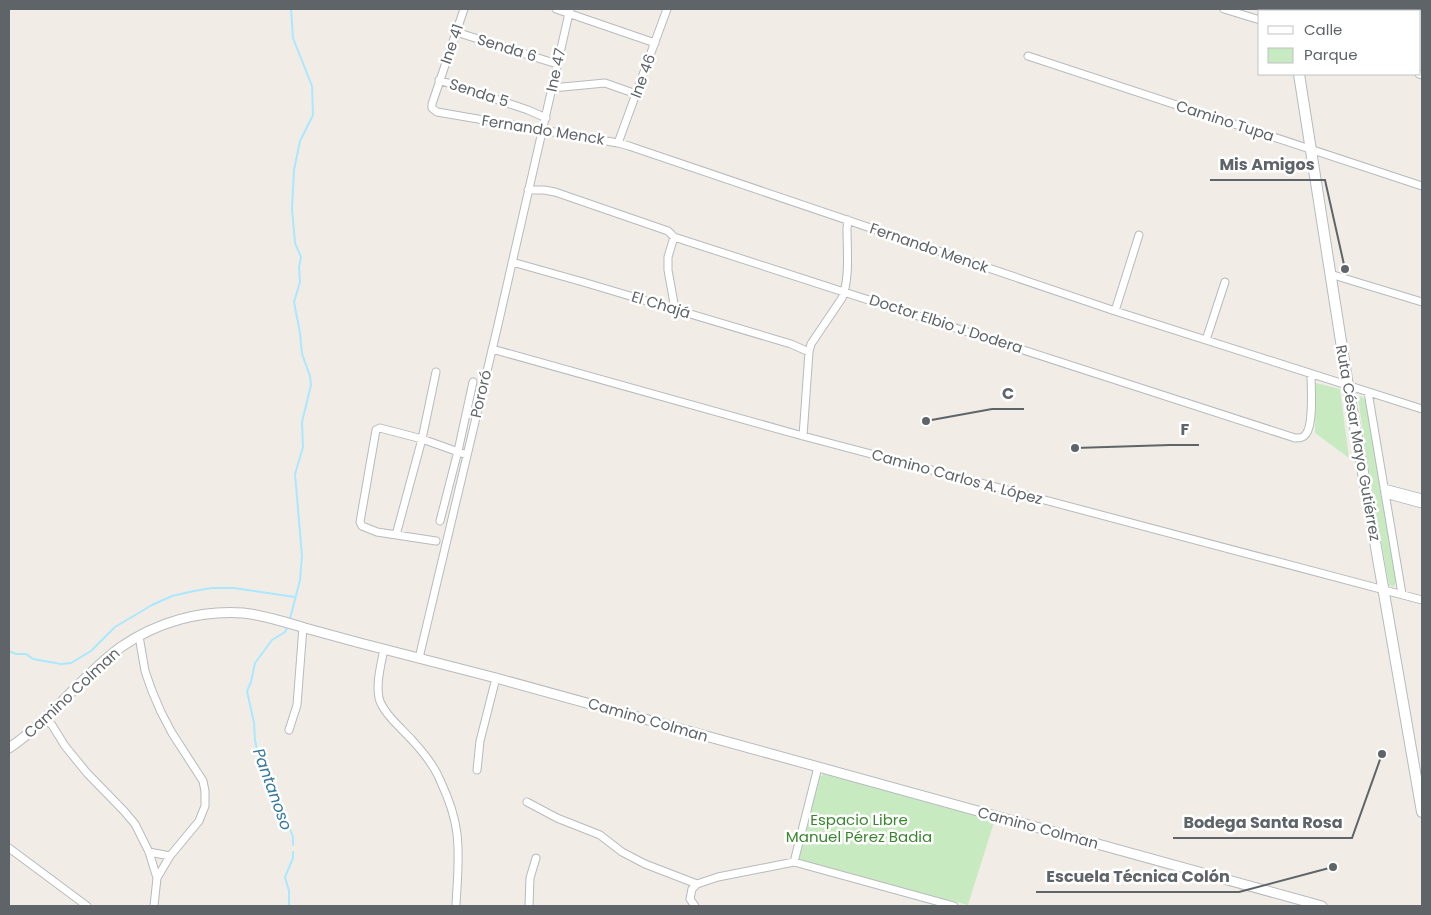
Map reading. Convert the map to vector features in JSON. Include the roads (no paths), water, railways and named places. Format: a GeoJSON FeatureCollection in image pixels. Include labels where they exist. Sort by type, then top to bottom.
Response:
{"type":"FeatureCollection","features":[{"type":"Feature","properties":{"kind":"main road","name":"Ruta César Mayo Gutiérrez"},"geometry":{"type":"LineString","coordinates":[[1299,75],[1348,386],[1422,812]]}},
{"type":"Feature","properties":{"kind":"street","name":"Ine 41"},"geometry":{"type":"LineString","coordinates":[[432,108],[439,80],[464,9]]}},
{"type":"Feature","properties":{"kind":"street"},"geometry":{"type":"LineString","coordinates":[[556,9],[569,11],[655,43]]}},
{"type":"Feature","properties":{"kind":"street","name":"Ine 46"},"geometry":{"type":"LineString","coordinates":[[618,142],[667,9]]}},
{"type":"Feature","properties":{"kind":"street"},"geometry":{"type":"LineString","coordinates":[[1224,9],[1258,19]]}},
{"type":"Feature","properties":{"kind":"street","name":"Ine 47"},"geometry":{"type":"LineString","coordinates":[[542,130],[569,11]]}},
{"type":"Feature","properties":{"kind":"street","name":"Senda 6"},"geometry":{"type":"LineString","coordinates":[[456,32],[557,64]]}},
{"type":"Feature","properties":{"kind":"street","name":"Camino Tupa"},"geometry":{"type":"LineString","coordinates":[[1028,56],[1422,186]]}},
{"type":"Feature","properties":{"kind":"street","name":"Senda 5"},"geometry":{"type":"LineString","coordinates":[[439,80],[528,110],[546,118]]}},
{"type":"Feature","properties":{"kind":"street"},"geometry":{"type":"LineString","coordinates":[[552,88],[605,83],[636,94]]}},
{"type":"Feature","properties":{"kind":"street","name":"Fernando Menck"},"geometry":{"type":"LineString","coordinates":[[432,108],[437,112],[618,142],[1115,311],[1422,409]]}},
{"type":"Feature","properties":{"kind":"street","name":"Pororó"},"geometry":{"type":"LineString","coordinates":[[419,658],[542,130]]}},
{"type":"Feature","properties":{"kind":"street","name":"Doctor Elbio J Dodera"},"geometry":{"type":"LineString","coordinates":[[528,190],[555,192],[668,230],[674,237],[1295,438],[1303,437],[1310,424],[1311,374]]}},
{"type":"Feature","properties":{"kind":"street"},"geometry":{"type":"LineString","coordinates":[[803,436],[808,352],[814,339],[842,298],[846,277],[848,220]]}},
{"type":"Feature","properties":{"kind":"street"},"geometry":{"type":"LineString","coordinates":[[1115,311],[1139,235]]}},
{"type":"Feature","properties":{"kind":"street"},"geometry":{"type":"LineString","coordinates":[[674,237],[668,257],[674,309]]}},
{"type":"Feature","properties":{"kind":"street","name":"El Chajá"},"geometry":{"type":"LineString","coordinates":[[512,262],[791,344],[808,352]]}},
{"type":"Feature","properties":{"kind":"street"},"geometry":{"type":"LineString","coordinates":[[1330,274],[1422,302]]}},
{"type":"Feature","properties":{"kind":"street"},"geometry":{"type":"LineString","coordinates":[[1206,340],[1225,282]]}},
{"type":"Feature","properties":{"kind":"street","name":"Camino Carlos A. López"},"geometry":{"type":"LineString","coordinates":[[492,349],[803,436],[1422,600]]}},
{"type":"Feature","properties":{"kind":"street"},"geometry":{"type":"LineString","coordinates":[[396,535],[422,439],[436,372]]}},
{"type":"Feature","properties":{"kind":"street"},"geometry":{"type":"LineString","coordinates":[[440,521],[473,382]]}},
{"type":"Feature","properties":{"kind":"street","name":"Ruta César Mayo Gutiérrez"},"geometry":{"type":"LineString","coordinates":[[1368,392],[1402,594]]}},
{"type":"Feature","properties":{"kind":"street"},"geometry":{"type":"LineString","coordinates":[[436,541],[377,532],[364,528],[360,522],[374,434],[380,428],[422,439],[467,455]]}},
{"type":"Feature","properties":{"kind":"street"},"geometry":{"type":"LineString","coordinates":[[1384,491],[1422,498]]}},
{"type":"Feature","properties":{"kind":"street"},"geometry":{"type":"LineString","coordinates":[[1384,491],[1422,504]]}},
{"type":"Feature","properties":{"kind":"street","name":"Camino Colman"},"geometry":{"type":"LineString","coordinates":[[9,748],[24,738],[45,719],[102,663],[139,636],[164,624],[185,618],[208,614],[243,613],[266,617],[496,678],[1322,906]]}},
{"type":"Feature","properties":{"kind":"street"},"geometry":{"type":"LineString","coordinates":[[290,730],[297,705],[303,627]]}},
{"type":"Feature","properties":{"kind":"street"},"geometry":{"type":"LineString","coordinates":[[139,636],[152,691],[172,733],[203,781],[205,791],[205,806],[199,821],[170,856],[157,878]]}},
{"type":"Feature","properties":{"kind":"street"},"geometry":{"type":"LineString","coordinates":[[384,649],[378,679],[380,701],[386,711],[428,758],[440,778],[454,816],[458,862],[456,906]]}},
{"type":"Feature","properties":{"kind":"street"},"geometry":{"type":"LineString","coordinates":[[476,770],[480,741],[496,678]]}},
{"type":"Feature","properties":{"kind":"street"},"geometry":{"type":"LineString","coordinates":[[45,719],[52,725],[65,746],[87,773],[130,818],[141,835],[149,852],[157,878],[154,906]]}},
{"type":"Feature","properties":{"kind":"street"},"geometry":{"type":"LineString","coordinates":[[794,862],[818,767]]}},
{"type":"Feature","properties":{"kind":"street"},"geometry":{"type":"LineString","coordinates":[[527,802],[558,818],[600,835],[622,852],[645,864],[697,884]]}},
{"type":"Feature","properties":{"kind":"street"},"geometry":{"type":"LineString","coordinates":[[9,848],[87,906]]}},
{"type":"Feature","properties":{"kind":"street"},"geometry":{"type":"LineString","coordinates":[[149,852],[170,856]]}},
{"type":"Feature","properties":{"kind":"street"},"geometry":{"type":"LineString","coordinates":[[529,905],[530,878],[536,858]]}},
{"type":"Feature","properties":{"kind":"street"},"geometry":{"type":"LineString","coordinates":[[693,905],[690,899],[692,889],[697,884],[718,877],[794,862],[954,906]]}},
{"type":"Feature","properties":{"kind":"waterway"},"geometry":{"type":"LineString","coordinates":[[290,619],[300,580],[302,556],[295,474],[303,447],[302,422],[311,385],[310,376],[302,354],[294,302],[300,282],[299,267],[301,257],[295,243],[292,209],[294,170],[300,141],[313,115],[312,86],[293,38],[291,9]]}},
{"type":"Feature","properties":{"kind":"waterway"},"geometry":{"type":"LineString","coordinates":[[9,651],[16,654],[26,654],[33,659],[61,664],[71,663],[91,651],[115,627],[152,605],[172,596],[194,591],[212,588],[234,588],[295,597]]}},
{"type":"Feature","properties":{"kind":"waterway","name":"Pantanoso"},"geometry":{"type":"LineString","coordinates":[[287,628],[285,632],[272,640],[255,663],[247,691],[254,723],[257,750],[264,760],[275,785],[278,793],[278,802],[293,837],[293,845]]}},
{"type":"Feature","properties":{"kind":"waterway","name":"Pantanoso"},"geometry":{"type":"LineString","coordinates":[[289,906],[289,891],[285,877],[293,858],[293,852]]}},
{"type":"Feature","properties":{"kind":"place","name":"Mis Amigos"},"geometry":{"type":"Point","coordinates":[1345,269]}},
{"type":"Feature","properties":{"kind":"place","name":"C"},"geometry":{"type":"Point","coordinates":[926,421]}},
{"type":"Feature","properties":{"kind":"place","name":"F"},"geometry":{"type":"Point","coordinates":[1075,448]}},
{"type":"Feature","properties":{"kind":"place","name":"Bodega Santa Rosa"},"geometry":{"type":"Point","coordinates":[1382,754]}},
{"type":"Feature","properties":{"kind":"place","name":"Escuela Técnica Colón"},"geometry":{"type":"Point","coordinates":[1333,867]}},
{"type":"Feature","properties":{"kind":"park label","name":"Espacio Libre Manuel Pérez Badia"},"geometry":{"type":"Point","coordinates":[859,828]}}]}
